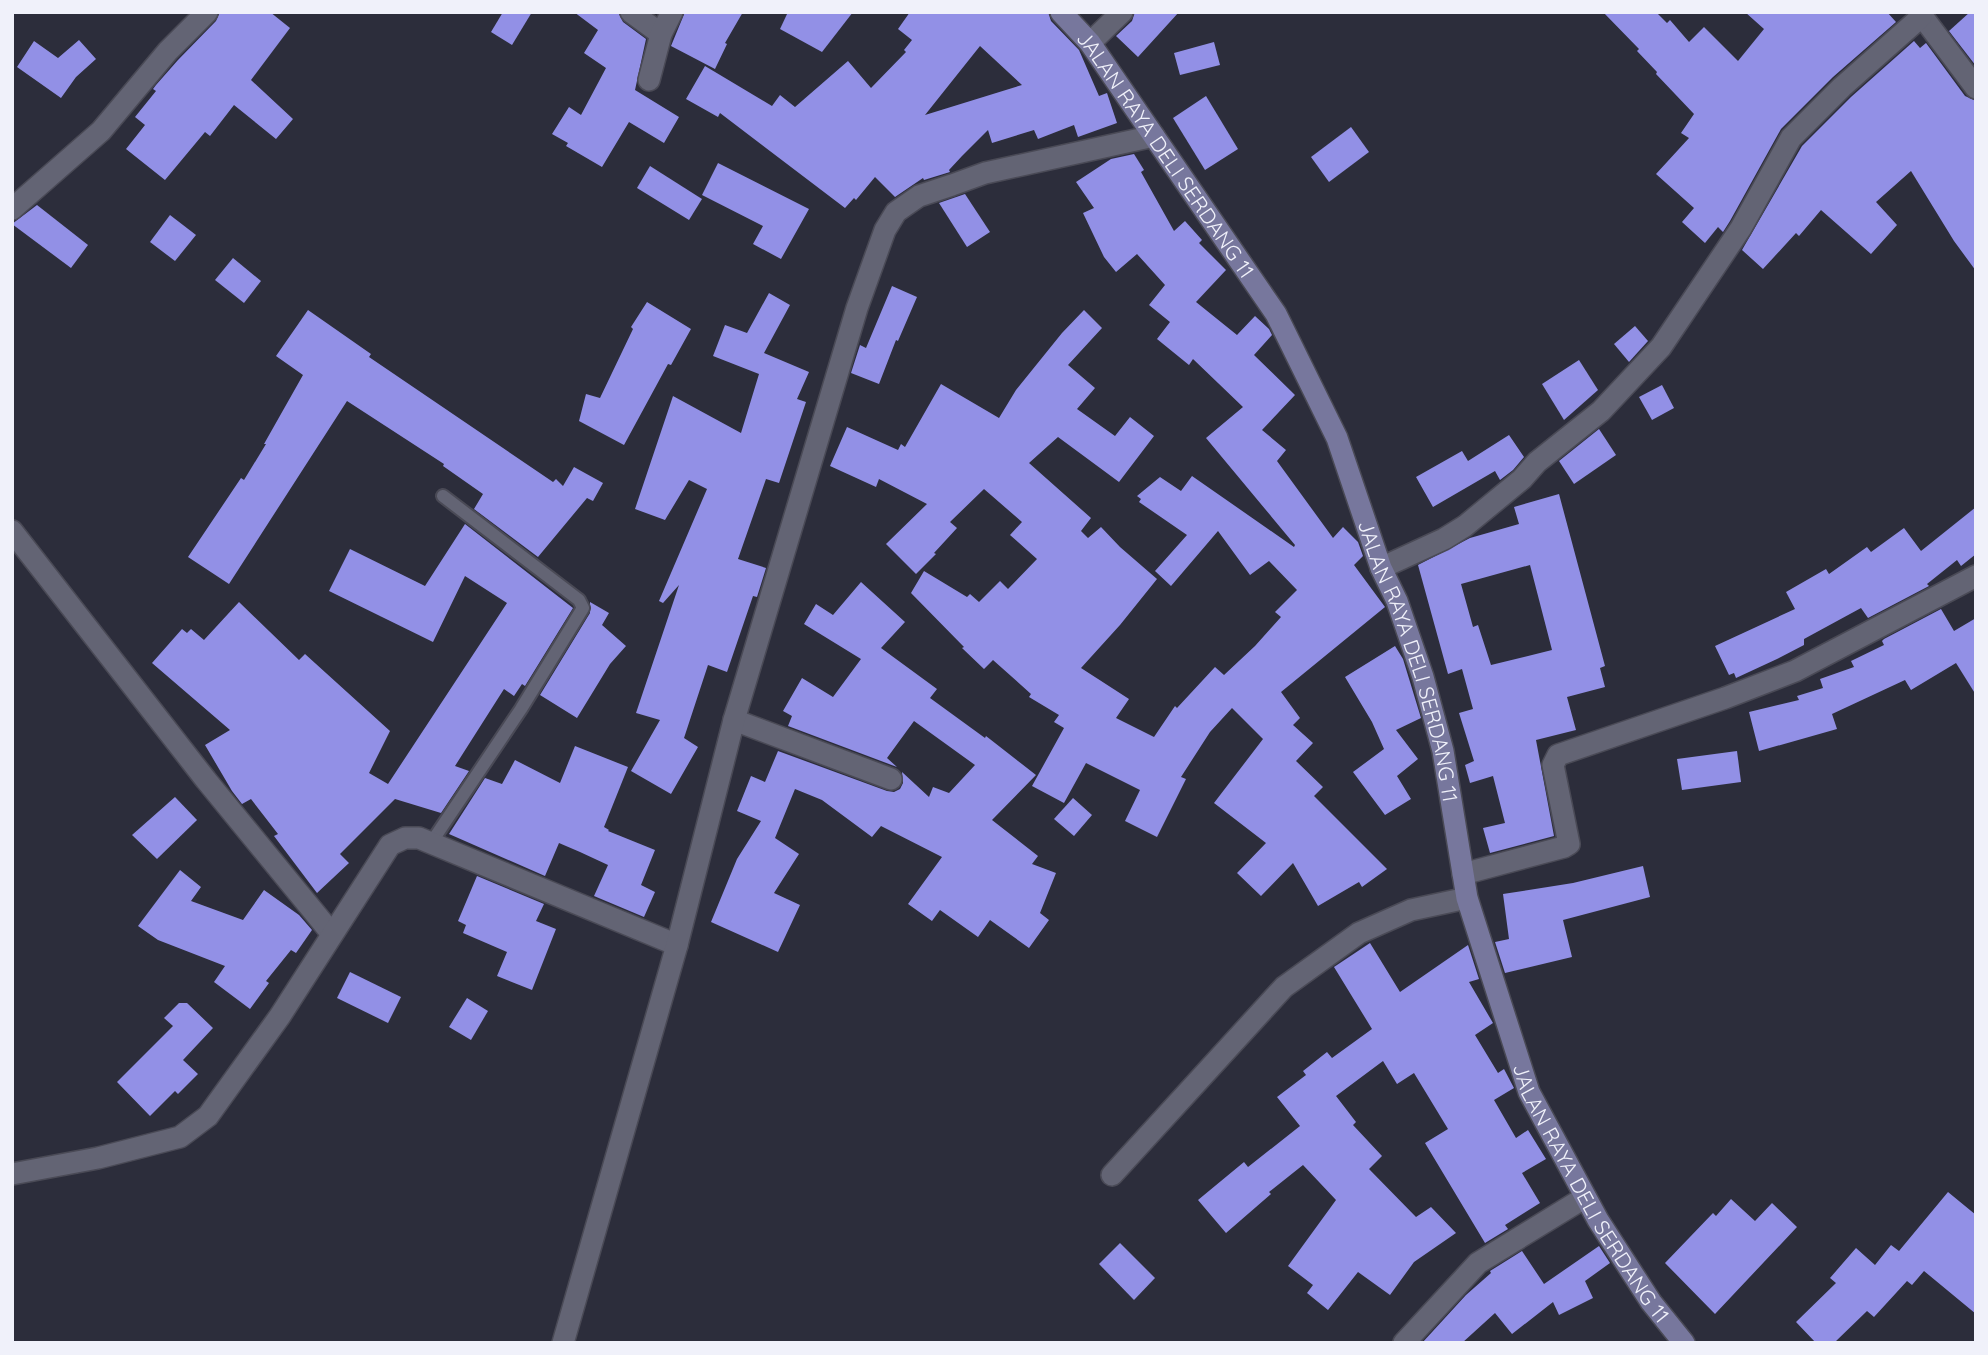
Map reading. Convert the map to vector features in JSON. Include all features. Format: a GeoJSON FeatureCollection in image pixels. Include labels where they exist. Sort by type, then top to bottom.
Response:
{"type":"FeatureCollection","features":[{"type":"Feature","properties":{"kind":"street"},"geometry":{"type":"LineString","coordinates":[[12,209],[101,131],[168,51],[207,12]]}},
{"type":"Feature","properties":{"kind":"street"},"geometry":{"type":"LineString","coordinates":[[631,12],[661,34]]}},
{"type":"Feature","properties":{"kind":"street"},"geometry":{"type":"LineString","coordinates":[[649,80],[661,34],[672,12]]}},
{"type":"Feature","properties":{"kind":"street","name":"JALAN RAYA DELI SERDANG 11"},"geometry":{"type":"LineString","coordinates":[[1061,12],[1090,43],[1276,314],[1337,438],[1426,689],[1443,751],[1467,898],[1529,1092],[1584,1198],[1651,1302],[1684,1343]]}},
{"type":"Feature","properties":{"kind":"street"},"geometry":{"type":"LineString","coordinates":[[1090,43],[1122,12]]}},
{"type":"Feature","properties":{"kind":"street"},"geometry":{"type":"LineString","coordinates":[[1381,568],[1444,539],[1465,526],[1522,479],[1537,462],[1601,411],[1661,347],[1741,228],[1791,138],[1920,14],[1976,88]]}},
{"type":"Feature","properties":{"kind":"street"},"geometry":{"type":"LineString","coordinates":[[563,1343],[677,945],[734,720],[857,308],[885,230],[896,212],[919,196],[985,173],[1154,136]]}},
{"type":"Feature","properties":{"kind":"street"},"geometry":{"type":"LineString","coordinates":[[12,531],[206,780],[332,934]]}},
{"type":"Feature","properties":{"kind":"street"},"geometry":{"type":"LineString","coordinates":[[1463,874],[1564,848],[1569,844],[1553,765],[1558,755],[1726,698],[1795,671],[1976,576]]}},
{"type":"Feature","properties":{"kind":"street"},"geometry":{"type":"LineString","coordinates":[[734,720],[891,779]]}},
{"type":"Feature","properties":{"kind":"street"},"geometry":{"type":"LineString","coordinates":[[12,1174],[138,1149],[180,1138],[193,1129],[208,1116],[259,1047],[390,845],[405,838],[419,838],[677,945]]}},
{"type":"Feature","properties":{"kind":"street"},"geometry":{"type":"LineString","coordinates":[[1112,1175],[1284,987],[1359,933],[1411,910],[1467,898]]}},
{"type":"Feature","properties":{"kind":"street"},"geometry":{"type":"LineString","coordinates":[[1404,1343],[1478,1263],[1584,1198]]}},
{"type":"Feature","properties":{"kind":"lane"},"geometry":{"type":"LineString","coordinates":[[431,843],[521,709],[583,608],[579,600],[443,496]]}},
{"type":"Feature","properties":{"kind":"building"},"geometry":{"type":"Polygon","coordinates":[[[220,12],[270,12],[290,28],[251,80],[293,119],[276,139],[234,105],[210,136],[205,132],[165,180],[126,149],[145,125],[135,117],[156,91],[153,89],[156,85],[216,21],[220,12]]]}},
{"type":"Feature","properties":{"kind":"building"},"geometry":{"type":"Polygon","coordinates":[[[503,12],[532,12],[512,45],[491,32],[503,12]]]}},
{"type":"Feature","properties":{"kind":"building"},"geometry":{"type":"Polygon","coordinates":[[[574,12],[618,12],[623,22],[646,39],[635,90],[679,117],[664,143],[629,122],[602,167],[566,146],[568,143],[552,134],[569,107],[581,115],[606,68],[584,53],[598,30],[574,12]]]}},
{"type":"Feature","properties":{"kind":"building"},"geometry":{"type":"Polygon","coordinates":[[[685,12],[743,12],[725,43],[727,44],[715,69],[671,46],[685,12]]]}},
{"type":"Feature","properties":{"kind":"building"},"geometry":{"type":"Polygon","coordinates":[[[788,12],[853,12],[822,52],[780,29],[788,12]]]}},
{"type":"Feature","properties":{"kind":"building"},"geometry":{"type":"Polygon","coordinates":[[[910,12],[1048,12],[1051,21],[1079,50],[1099,96],[1107,93],[1117,123],[1078,137],[1074,125],[1038,139],[1034,130],[992,143],[988,130],[950,172],[924,180],[923,178],[895,197],[875,177],[856,200],[854,198],[845,208],[720,113],[718,117],[686,99],[705,66],[772,106],[780,95],[795,107],[848,61],[871,88],[906,52],[904,50],[912,40],[898,29],[910,12]],[[980,46],[925,115],[1022,85],[980,46]]]}},
{"type":"Feature","properties":{"kind":"building"},"geometry":{"type":"Polygon","coordinates":[[[1135,12],[1179,12],[1138,57],[1116,36],[1132,21],[1135,12]]]}},
{"type":"Feature","properties":{"kind":"building"},"geometry":{"type":"Polygon","coordinates":[[[1603,12],[1656,12],[1667,23],[1670,20],[1689,42],[1704,27],[1738,61],[1764,29],[1745,12],[1887,12],[1896,22],[1833,77],[1781,129],[1723,232],[1718,227],[1705,243],[1682,222],[1694,208],[1656,174],[1689,138],[1681,133],[1694,114],[1656,74],[1637,51],[1639,49],[1603,12]]]}},
{"type":"Feature","properties":{"kind":"building"},"geometry":{"type":"Polygon","coordinates":[[[1970,12],[1976,12],[1976,66],[1949,31],[1970,12]]]}},
{"type":"Feature","properties":{"kind":"building"},"geometry":{"type":"Polygon","coordinates":[[[79,40],[96,59],[76,77],[61,98],[17,67],[34,41],[58,58],[79,40]]]}},
{"type":"Feature","properties":{"kind":"building"},"geometry":{"type":"Polygon","coordinates":[[[1914,41],[1920,48],[1926,43],[1965,96],[1976,101],[1976,271],[1911,171],[1876,202],[1897,225],[1871,254],[1821,210],[1799,236],[1796,233],[1763,269],[1742,250],[1802,146],[1851,97],[1914,41]]]}},
{"type":"Feature","properties":{"kind":"building"},"geometry":{"type":"Polygon","coordinates":[[[1214,42],[1220,65],[1180,75],[1174,53],[1214,42]]]}},
{"type":"Feature","properties":{"kind":"building"},"geometry":{"type":"Polygon","coordinates":[[[1206,96],[1238,149],[1205,170],[1173,118],[1206,96]]]}},
{"type":"Feature","properties":{"kind":"building"},"geometry":{"type":"Polygon","coordinates":[[[1351,127],[1369,152],[1329,182],[1311,157],[1351,127]]]}},
{"type":"Feature","properties":{"kind":"building"},"geometry":{"type":"Polygon","coordinates":[[[1134,154],[1174,231],[1185,221],[1202,240],[1199,243],[1226,270],[1196,302],[1237,335],[1255,316],[1269,329],[1272,335],[1254,355],[1295,395],[1262,430],[1286,450],[1277,461],[1333,538],[1343,527],[1358,542],[1363,556],[1354,565],[1385,607],[1281,692],[1300,718],[1293,725],[1313,743],[1296,761],[1323,787],[1314,796],[1387,869],[1362,887],[1359,882],[1318,906],[1293,863],[1261,896],[1237,873],[1266,843],[1214,803],[1263,739],[1232,708],[1210,732],[1181,777],[1186,779],[1157,837],[1125,821],[1140,790],[1086,763],[1064,803],[1032,786],[1064,728],[1054,722],[1059,715],[1029,697],[1031,694],[993,660],[984,669],[911,593],[924,571],[967,597],[970,594],[979,602],[1000,581],[1008,589],[1037,559],[1010,535],[1022,522],[984,489],[950,522],[957,528],[916,574],[886,544],[927,504],[879,479],[876,487],[830,466],[847,427],[898,450],[901,444],[905,447],[941,384],[999,418],[1016,390],[1084,310],[1102,328],[1068,365],[1095,388],[1077,409],[1115,436],[1130,417],[1154,436],[1119,482],[1058,437],[1029,463],[1091,518],[1081,531],[1088,538],[1101,527],[1157,579],[1081,668],[1129,699],[1116,718],[1154,737],[1175,706],[1177,708],[1215,667],[1224,675],[1255,646],[1281,617],[1275,612],[1297,590],[1269,561],[1250,575],[1218,531],[1171,586],[1155,571],[1187,535],[1139,502],[1141,499],[1137,496],[1160,477],[1181,491],[1192,476],[1294,547],[1295,545],[1206,438],[1243,407],[1193,359],[1189,365],[1157,339],[1170,322],[1149,305],[1165,285],[1137,254],[1116,272],[1104,257],[1083,213],[1094,208],[1076,182],[1111,159],[1134,154]]]}},
{"type":"Feature","properties":{"kind":"building"},"geometry":{"type":"Polygon","coordinates":[[[718,163],[809,209],[781,259],[753,244],[763,226],[702,195],[718,163]]]}},
{"type":"Feature","properties":{"kind":"building"},"geometry":{"type":"Polygon","coordinates":[[[650,166],[702,199],[689,220],[637,188],[650,166]]]}},
{"type":"Feature","properties":{"kind":"building"},"geometry":{"type":"Polygon","coordinates":[[[965,194],[990,232],[967,247],[939,203],[965,194]]]}},
{"type":"Feature","properties":{"kind":"building"},"geometry":{"type":"Polygon","coordinates":[[[37,205],[88,245],[71,268],[12,224],[37,205]]]}},
{"type":"Feature","properties":{"kind":"building"},"geometry":{"type":"Polygon","coordinates":[[[170,215],[196,235],[175,261],[150,242],[170,215]]]}},
{"type":"Feature","properties":{"kind":"building"},"geometry":{"type":"Polygon","coordinates":[[[233,258],[261,281],[244,303],[215,280],[233,258]]]}},
{"type":"Feature","properties":{"kind":"building"},"geometry":{"type":"Polygon","coordinates":[[[892,286],[917,297],[879,384],[851,373],[860,345],[866,348],[892,286]]]}},
{"type":"Feature","properties":{"kind":"building"},"geometry":{"type":"Polygon","coordinates":[[[769,293],[790,305],[764,353],[809,372],[797,399],[806,402],[779,483],[766,479],[738,559],[766,568],[757,597],[753,596],[727,672],[708,665],[684,738],[698,747],[671,794],[631,771],[660,720],[636,713],[679,585],[663,603],[659,601],[707,489],[689,480],[665,520],[635,509],[673,396],[741,433],[759,374],[713,356],[725,325],[747,333],[769,293]]]}},
{"type":"Feature","properties":{"kind":"building"},"geometry":{"type":"Polygon","coordinates":[[[647,302],[691,329],[671,365],[668,364],[624,445],[579,421],[586,394],[600,398],[633,329],[631,327],[647,302]]]}},
{"type":"Feature","properties":{"kind":"building"},"geometry":{"type":"Polygon","coordinates":[[[308,310],[371,354],[369,357],[553,482],[556,479],[563,486],[574,467],[603,483],[593,501],[587,498],[538,557],[474,509],[483,494],[443,466],[444,464],[347,401],[229,584],[188,557],[241,478],[244,480],[303,375],[276,356],[308,310]]]}},
{"type":"Feature","properties":{"kind":"building"},"geometry":{"type":"Polygon","coordinates":[[[1635,326],[1648,341],[1629,362],[1614,344],[1635,326]]]}},
{"type":"Feature","properties":{"kind":"building"},"geometry":{"type":"Polygon","coordinates":[[[1579,360],[1598,390],[1564,420],[1542,384],[1579,360]]]}},
{"type":"Feature","properties":{"kind":"building"},"geometry":{"type":"Polygon","coordinates":[[[1662,385],[1674,408],[1652,420],[1639,397],[1662,385]]]}},
{"type":"Feature","properties":{"kind":"building"},"geometry":{"type":"Polygon","coordinates":[[[1599,429],[1616,455],[1574,484],[1559,461],[1599,429]]]}},
{"type":"Feature","properties":{"kind":"building"},"geometry":{"type":"Polygon","coordinates":[[[1509,435],[1524,457],[1513,470],[1500,480],[1495,471],[1433,507],[1416,477],[1462,451],[1468,461],[1509,435]]]}},
{"type":"Feature","properties":{"kind":"building"},"geometry":{"type":"Polygon","coordinates":[[[1559,494],[1605,666],[1600,668],[1605,687],[1567,697],[1576,730],[1536,740],[1554,836],[1490,853],[1483,828],[1505,823],[1493,776],[1470,783],[1465,765],[1474,761],[1459,713],[1473,709],[1462,669],[1448,674],[1418,565],[1470,538],[1519,524],[1514,507],[1559,494]],[[1530,565],[1461,584],[1473,627],[1478,625],[1491,665],[1552,650],[1530,565]]]}},
{"type":"Feature","properties":{"kind":"building"},"geometry":{"type":"Polygon","coordinates":[[[1976,507],[1976,554],[1961,566],[1957,560],[1927,584],[1929,586],[1868,618],[1861,608],[1804,639],[1804,645],[1777,659],[1736,678],[1734,673],[1729,675],[1715,646],[1795,609],[1786,592],[1826,569],[1829,574],[1867,547],[1871,552],[1904,528],[1921,551],[1976,507]]]}},
{"type":"Feature","properties":{"kind":"building"},"geometry":{"type":"Polygon","coordinates":[[[465,524],[573,608],[525,686],[522,684],[514,696],[504,689],[455,766],[469,771],[441,813],[395,799],[340,854],[349,863],[317,893],[274,836],[278,834],[251,799],[242,804],[232,791],[205,745],[230,730],[152,663],[182,629],[187,633],[191,629],[204,640],[239,602],[299,660],[305,654],[390,731],[369,773],[388,784],[507,603],[465,576],[433,642],[329,591],[350,549],[425,586],[465,524]]]}},
{"type":"Feature","properties":{"kind":"building"},"geometry":{"type":"Polygon","coordinates":[[[861,582],[905,622],[881,648],[937,689],[930,698],[985,738],[986,736],[1036,775],[992,820],[1038,856],[1032,864],[1056,873],[1040,913],[1049,920],[1029,948],[990,920],[978,937],[940,910],[932,921],[908,904],[942,857],[881,826],[872,837],[822,800],[795,789],[775,838],[799,854],[774,893],[800,905],[778,952],[711,922],[737,859],[761,821],[737,811],[751,776],[765,782],[778,751],[887,791],[900,789],[903,783],[902,772],[929,797],[933,787],[949,793],[975,765],[914,721],[887,758],[897,767],[788,726],[792,716],[783,711],[802,678],[833,697],[861,659],[804,624],[816,604],[833,615],[861,582]]]}},
{"type":"Feature","properties":{"kind":"building"},"geometry":{"type":"Polygon","coordinates":[[[590,602],[609,613],[602,625],[626,646],[610,664],[577,718],[540,695],[590,613],[590,602]]]}},
{"type":"Feature","properties":{"kind":"building"},"geometry":{"type":"Polygon","coordinates":[[[1941,609],[1954,631],[1976,618],[1976,695],[1956,663],[1911,690],[1905,680],[1832,714],[1837,729],[1759,751],[1749,712],[1799,700],[1797,696],[1823,688],[1820,679],[1854,667],[1851,661],[1884,645],[1884,639],[1941,609]]]}},
{"type":"Feature","properties":{"kind":"building"},"geometry":{"type":"Polygon","coordinates":[[[1395,646],[1403,659],[1421,718],[1396,730],[1418,759],[1397,776],[1411,799],[1385,815],[1353,772],[1384,749],[1372,722],[1345,677],[1395,646]]]}},
{"type":"Feature","properties":{"kind":"building"},"geometry":{"type":"Polygon","coordinates":[[[575,746],[628,767],[604,827],[655,850],[641,885],[655,892],[644,917],[594,896],[608,865],[559,843],[545,876],[449,834],[485,778],[502,784],[515,760],[560,783],[575,746]]]}},
{"type":"Feature","properties":{"kind":"building"},"geometry":{"type":"Polygon","coordinates":[[[1737,751],[1741,782],[1682,790],[1677,759],[1737,751]]]}},
{"type":"Feature","properties":{"kind":"building"},"geometry":{"type":"Polygon","coordinates":[[[175,797],[197,820],[157,859],[132,835],[175,797]]]}},
{"type":"Feature","properties":{"kind":"building"},"geometry":{"type":"Polygon","coordinates":[[[1073,798],[1092,815],[1074,836],[1054,819],[1073,798]]]}},
{"type":"Feature","properties":{"kind":"building"},"geometry":{"type":"Polygon","coordinates":[[[1643,866],[1650,897],[1563,920],[1572,957],[1505,973],[1495,942],[1509,939],[1503,894],[1573,883],[1643,866]]]}},
{"type":"Feature","properties":{"kind":"building"},"geometry":{"type":"Polygon","coordinates":[[[180,870],[201,887],[191,901],[243,920],[264,890],[299,915],[312,930],[296,953],[291,950],[266,981],[269,983],[250,1009],[214,982],[225,966],[158,940],[138,926],[180,870]]]}},
{"type":"Feature","properties":{"kind":"building"},"geometry":{"type":"Polygon","coordinates":[[[477,876],[544,904],[536,921],[556,929],[532,990],[497,976],[507,952],[463,933],[466,925],[458,921],[477,876]]]}},
{"type":"Feature","properties":{"kind":"building"},"geometry":{"type":"Polygon","coordinates":[[[1370,943],[1400,992],[1468,945],[1479,979],[1469,982],[1493,1023],[1475,1035],[1498,1073],[1504,1069],[1514,1088],[1494,1100],[1516,1138],[1528,1130],[1546,1159],[1522,1173],[1540,1203],[1505,1225],[1508,1229],[1485,1243],[1425,1143],[1448,1129],[1414,1073],[1397,1084],[1383,1061],[1336,1096],[1356,1122],[1353,1125],[1382,1156],[1369,1169],[1416,1217],[1431,1207],[1456,1233],[1414,1262],[1390,1295],[1358,1272],[1328,1310],[1307,1293],[1313,1285],[1288,1266],[1336,1200],[1303,1165],[1269,1192],[1271,1194],[1226,1233],[1198,1200],[1244,1162],[1248,1167],[1300,1126],[1277,1097],[1306,1075],[1303,1071],[1327,1052],[1332,1058],[1372,1029],[1334,967],[1370,943]]]}},
{"type":"Feature","properties":{"kind":"building"},"geometry":{"type":"Polygon","coordinates":[[[350,972],[401,997],[388,1023],[337,998],[350,972]]]}},
{"type":"Feature","properties":{"kind":"building"},"geometry":{"type":"Polygon","coordinates":[[[467,998],[488,1011],[471,1040],[449,1027],[467,998]]]}},
{"type":"Feature","properties":{"kind":"building"},"geometry":{"type":"Polygon","coordinates":[[[179,1003],[187,1003],[213,1028],[183,1060],[198,1074],[178,1094],[175,1091],[150,1116],[117,1082],[173,1026],[164,1018],[179,1003]]]}},
{"type":"Feature","properties":{"kind":"building"},"geometry":{"type":"Polygon","coordinates":[[[1948,1192],[1976,1215],[1976,1314],[1924,1271],[1912,1285],[1907,1281],[1874,1317],[1867,1311],[1834,1343],[1816,1343],[1796,1322],[1836,1283],[1830,1278],[1856,1248],[1875,1265],[1891,1245],[1899,1251],[1948,1192]]]}},
{"type":"Feature","properties":{"kind":"building"},"geometry":{"type":"Polygon","coordinates":[[[1731,1199],[1755,1221],[1772,1203],[1797,1227],[1715,1314],[1665,1263],[1713,1213],[1716,1216],[1731,1199]]]}},
{"type":"Feature","properties":{"kind":"building"},"geometry":{"type":"Polygon","coordinates":[[[1120,1243],[1155,1278],[1134,1300],[1099,1264],[1120,1243]]]}},
{"type":"Feature","properties":{"kind":"building"},"geometry":{"type":"Polygon","coordinates":[[[1599,1246],[1610,1263],[1585,1281],[1593,1298],[1559,1315],[1553,1302],[1512,1334],[1495,1313],[1462,1343],[1422,1343],[1466,1295],[1491,1273],[1490,1271],[1522,1251],[1544,1284],[1599,1246]]]}}]}
